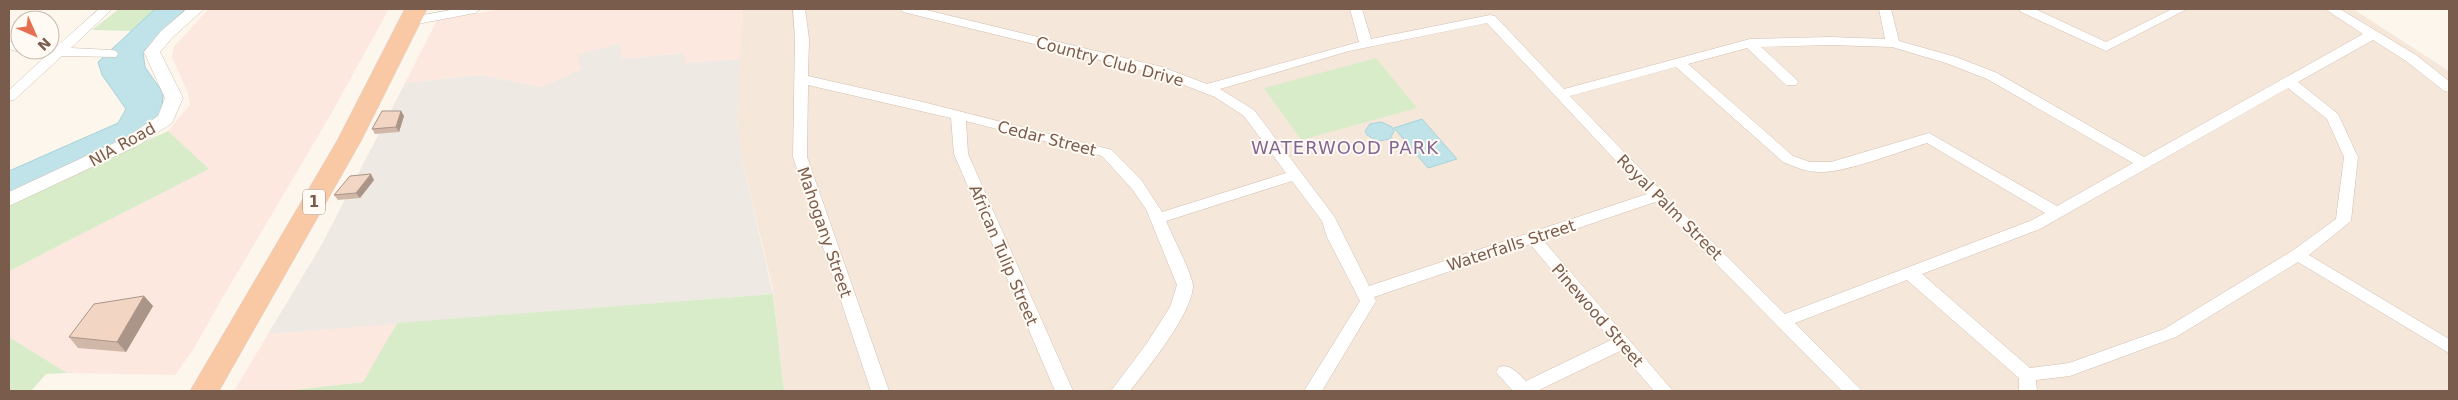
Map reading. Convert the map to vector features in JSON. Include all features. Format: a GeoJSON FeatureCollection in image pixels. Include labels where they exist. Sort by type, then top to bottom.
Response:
{"type":"FeatureCollection","features":[{"type":"Feature","properties":{"kind":"highway","name":"1"},"geometry":{"type":"LineString","coordinates":[[204,391],[252,313],[349,140],[414,15]]}},
{"type":"Feature","properties":{"kind":"street"},"geometry":{"type":"LineString","coordinates":[[60,49],[106,9]]}},
{"type":"Feature","properties":{"kind":"street","name":"NIA Road"},"geometry":{"type":"LineString","coordinates":[[9,200],[134,141],[166,119],[174,98],[152,52],[167,34],[196,9]]}},
{"type":"Feature","properties":{"kind":"street"},"geometry":{"type":"LineString","coordinates":[[414,15],[474,9]]}},
{"type":"Feature","properties":{"kind":"street","name":"Mahogany Street"},"geometry":{"type":"LineString","coordinates":[[799,9],[802,39],[800,158],[880,391]]}},
{"type":"Feature","properties":{"kind":"street","name":"Country Club Drive"},"geometry":{"type":"LineString","coordinates":[[907,9],[1157,70],[1220,94],[1249,113],[1329,220],[1335,237],[1364,294]]}},
{"type":"Feature","properties":{"kind":"street"},"geometry":{"type":"LineString","coordinates":[[1356,9],[1366,44]]}},
{"type":"Feature","properties":{"kind":"street"},"geometry":{"type":"LineString","coordinates":[[1886,9],[1893,43]]}},
{"type":"Feature","properties":{"kind":"street"},"geometry":{"type":"LineString","coordinates":[[2025,9],[2106,47]]}},
{"type":"Feature","properties":{"kind":"street"},"geometry":{"type":"LineString","coordinates":[[2106,47],[2176,9]]}},
{"type":"Feature","properties":{"kind":"street"},"geometry":{"type":"LineString","coordinates":[[2331,9],[2412,58],[2449,88]]}},
{"type":"Feature","properties":{"kind":"street"},"geometry":{"type":"LineString","coordinates":[[1205,88],[1366,44],[1489,14]]}},
{"type":"Feature","properties":{"kind":"street","name":"Royal Palm Street"},"geometry":{"type":"LineString","coordinates":[[1489,14],[1560,94],[1658,196],[1854,391]]}},
{"type":"Feature","properties":{"kind":"street"},"geometry":{"type":"LineString","coordinates":[[1784,321],[2036,225],[2372,35]]}},
{"type":"Feature","properties":{"kind":"street"},"geometry":{"type":"LineString","coordinates":[[1560,94],[1677,61],[1750,43],[1830,41],[1893,43],[1950,60],[1992,76],[2072,120],[2145,164]]}},
{"type":"Feature","properties":{"kind":"street"},"geometry":{"type":"LineString","coordinates":[[1750,43],[1791,82]]}},
{"type":"Feature","properties":{"kind":"street"},"geometry":{"type":"LineString","coordinates":[[2106,47],[2106,61]]}},
{"type":"Feature","properties":{"kind":"street"},"geometry":{"type":"LineString","coordinates":[[60,53],[112,54]]}},
{"type":"Feature","properties":{"kind":"street"},"geometry":{"type":"LineString","coordinates":[[9,97],[49,60]]}},
{"type":"Feature","properties":{"kind":"street"},"geometry":{"type":"LineString","coordinates":[[1677,61],[1788,159],[1816,169],[1832,167],[1929,131],[2057,213]]}},
{"type":"Feature","properties":{"kind":"street","name":"Cedar Street"},"geometry":{"type":"LineString","coordinates":[[802,79],[958,115],[1107,153],[1137,184],[1153,208],[1185,285],[1178,308],[1153,348],[1120,391]]}},
{"type":"Feature","properties":{"kind":"street"},"geometry":{"type":"LineString","coordinates":[[1910,273],[2028,383],[2170,333],[2298,255],[2343,221],[2351,157],[2333,117],[2289,82]]}},
{"type":"Feature","properties":{"kind":"street","name":"African Tulip Street"},"geometry":{"type":"LineString","coordinates":[[958,115],[961,154],[1064,391]]}},
{"type":"Feature","properties":{"kind":"street"},"geometry":{"type":"LineString","coordinates":[[1808,166],[1808,182]]}},
{"type":"Feature","properties":{"kind":"street"},"geometry":{"type":"LineString","coordinates":[[1157,219],[1294,175]]}},
{"type":"Feature","properties":{"kind":"street","name":"Waterfalls Street"},"geometry":{"type":"LineString","coordinates":[[1364,294],[1658,196]]}},
{"type":"Feature","properties":{"kind":"street","name":"Pinewood Street"},"geometry":{"type":"LineString","coordinates":[[1532,238],[1664,391]]}},
{"type":"Feature","properties":{"kind":"street"},"geometry":{"type":"LineString","coordinates":[[2298,255],[2449,347]]}},
{"type":"Feature","properties":{"kind":"street"},"geometry":{"type":"LineString","coordinates":[[1313,391],[1368,301],[1364,294]]}},
{"type":"Feature","properties":{"kind":"street"},"geometry":{"type":"LineString","coordinates":[[1505,372],[1524,390],[1622,342]]}},
{"type":"Feature","properties":{"kind":"shaded area"},"geometry":{"type":"Polygon","coordinates":[[[208,9],[389,9],[331,114],[193,350],[175,375],[67,373],[9,337],[9,271],[208,169],[168,131],[190,105],[188,93],[172,57],[174,47],[208,9]]]}},
{"type":"Feature","properties":{"kind":"shaded area"},"geometry":{"type":"Polygon","coordinates":[[[500,9],[742,9],[740,59],[686,63],[683,53],[622,59],[620,43],[577,55],[582,69],[543,87],[479,75],[405,83],[437,20],[500,9]]]}},
{"type":"Feature","properties":{"kind":"shaded area","name":"WATERWOOD PARK"},"geometry":{"type":"Polygon","coordinates":[[[742,9],[2353,9],[2449,71],[2449,391],[784,391],[773,290],[742,159],[737,121],[742,9]]]}},
{"type":"Feature","properties":{"kind":"shaded area"},"geometry":{"type":"Polygon","coordinates":[[[620,43],[622,59],[684,53],[686,63],[740,59],[737,121],[742,159],[773,294],[268,334],[322,244],[405,83],[479,75],[543,87],[581,69],[577,55],[620,43]]]}},
{"type":"Feature","properties":{"kind":"shaded area"},"geometry":{"type":"Polygon","coordinates":[[[397,323],[364,382],[285,391],[234,391],[268,334],[397,323]]]}},
{"type":"Feature","properties":{"kind":"green space"},"geometry":{"type":"Polygon","coordinates":[[[119,9],[155,9],[132,31],[92,30],[119,9]]]}},
{"type":"Feature","properties":{"kind":"green space"},"geometry":{"type":"Polygon","coordinates":[[[1376,58],[1417,108],[1301,140],[1264,88],[1376,58]]]}},
{"type":"Feature","properties":{"kind":"green space"},"geometry":{"type":"Polygon","coordinates":[[[168,131],[209,169],[9,271],[9,204],[168,131]]]}},
{"type":"Feature","properties":{"kind":"green space"},"geometry":{"type":"Polygon","coordinates":[[[773,294],[784,391],[285,391],[363,382],[397,323],[773,294]]]}},
{"type":"Feature","properties":{"kind":"green space"},"geometry":{"type":"Polygon","coordinates":[[[9,337],[67,373],[46,374],[31,391],[9,391],[9,337]]]}},
{"type":"Feature","properties":{"kind":"water"},"geometry":{"type":"Polygon","coordinates":[[[155,9],[185,9],[143,52],[145,67],[163,93],[162,113],[149,126],[120,144],[9,193],[9,171],[118,123],[126,109],[102,75],[98,62],[155,9]]]}},
{"type":"Feature","properties":{"kind":"water"},"geometry":{"type":"Polygon","coordinates":[[[1422,119],[1457,159],[1428,168],[1394,128],[1422,119]]]}},
{"type":"Feature","properties":{"kind":"water"},"geometry":{"type":"Polygon","coordinates":[[[1381,122],[1392,127],[1394,131],[1390,139],[1378,141],[1367,135],[1365,131],[1370,124],[1381,122]]]}},
{"type":"Feature","properties":{"kind":"building"},"geometry":{"type":"Polygon","coordinates":[[[382,111],[401,111],[396,127],[372,129],[382,111]]]}},
{"type":"Feature","properties":{"kind":"building"},"geometry":{"type":"Polygon","coordinates":[[[371,174],[356,193],[334,195],[350,176],[371,174]]]}},
{"type":"Feature","properties":{"kind":"building"},"geometry":{"type":"Polygon","coordinates":[[[144,296],[117,342],[69,337],[94,304],[144,296]]]}},
{"type":"Feature","properties":{"kind":"district","name":"WATERWOOD PARK"},"geometry":{"type":"Point","coordinates":[1345,148]}}]}
